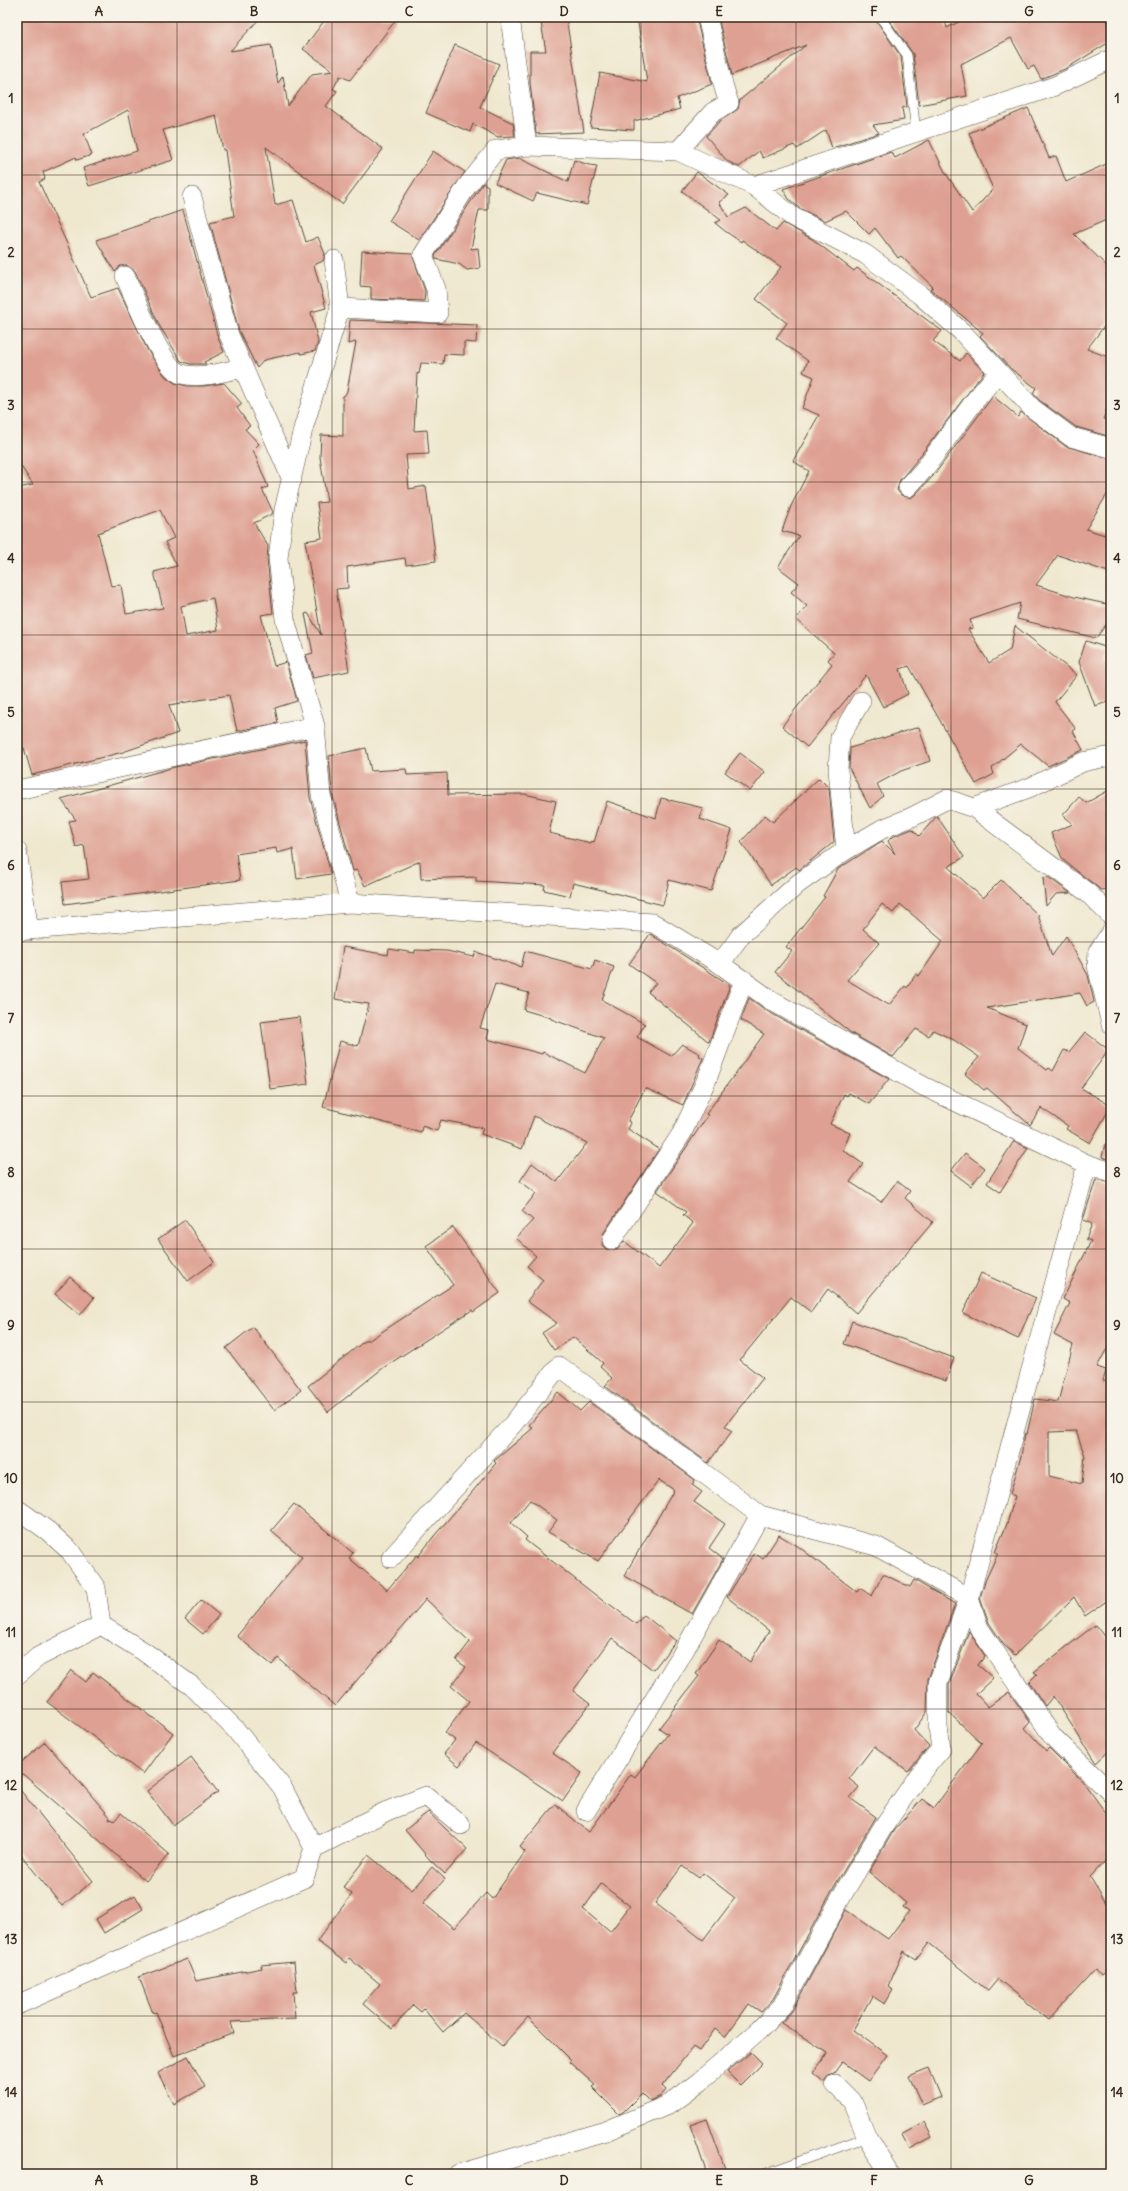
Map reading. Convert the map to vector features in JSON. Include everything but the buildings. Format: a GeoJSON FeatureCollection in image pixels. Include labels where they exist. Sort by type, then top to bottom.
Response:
{"type":"FeatureCollection","features":[{"type":"Feature","properties":{"kind":"street"},"geometry":{"type":"LineString","coordinates":[[510,17],[527,146]]}},
{"type":"Feature","properties":{"kind":"street"},"geometry":{"type":"LineString","coordinates":[[678,151],[713,112],[729,103],[706,17]]}},
{"type":"Feature","properties":{"kind":"street"},"geometry":{"type":"LineString","coordinates":[[754,186],[1055,86],[1111,59]]}},
{"type":"Feature","properties":{"kind":"street"},"geometry":{"type":"LineString","coordinates":[[340,308],[438,313],[436,289],[423,255],[467,186],[496,150],[527,146],[678,151],[754,186],[793,217],[865,254],[919,294],[962,332],[1032,408],[1071,437],[1111,448]]}},
{"type":"Feature","properties":{"kind":"street"},"geometry":{"type":"LineString","coordinates":[[192,197],[229,335],[242,368],[292,480]]}},
{"type":"Feature","properties":{"kind":"street"},"geometry":{"type":"LineString","coordinates":[[334,260],[340,308],[303,429],[284,510],[278,558],[285,620],[315,726],[321,795],[350,903]]}},
{"type":"Feature","properties":{"kind":"street"},"geometry":{"type":"LineString","coordinates":[[125,276],[164,359],[180,374],[209,376],[242,368]]}},
{"type":"Feature","properties":{"kind":"street"},"geometry":{"type":"LineString","coordinates":[[908,487],[925,468],[976,399],[999,372]]}},
{"type":"Feature","properties":{"kind":"street"},"geometry":{"type":"LineString","coordinates":[[846,850],[838,770],[840,737],[861,701]]}},
{"type":"Feature","properties":{"kind":"street"},"geometry":{"type":"LineString","coordinates":[[17,790],[315,726]]}},
{"type":"Feature","properties":{"kind":"street"},"geometry":{"type":"LineString","coordinates":[[974,808],[1031,787],[1083,762],[1111,756]]}},
{"type":"Feature","properties":{"kind":"street"},"geometry":{"type":"LineString","coordinates":[[720,964],[741,935],[800,883],[846,850],[882,829],[912,817],[947,799],[974,808],[1088,893],[1111,916]]}},
{"type":"Feature","properties":{"kind":"street"},"geometry":{"type":"LineString","coordinates":[[17,851],[23,931],[350,903],[653,923],[720,964],[772,1001],[922,1086],[1087,1164],[1111,1172]]}},
{"type":"Feature","properties":{"kind":"street"},"geometry":{"type":"LineString","coordinates":[[1111,932],[1098,952],[1097,966],[1111,1024]]}},
{"type":"Feature","properties":{"kind":"street"},"geometry":{"type":"LineString","coordinates":[[612,1240],[682,1133],[708,1079],[744,980]]}},
{"type":"Feature","properties":{"kind":"street"},"geometry":{"type":"LineString","coordinates":[[458,2174],[606,2131],[670,2104],[700,2081],[759,2030],[782,2006],[840,1899],[874,1841],[919,1776],[941,1749],[938,1727],[938,1683],[969,1598],[1087,1164]]}},
{"type":"Feature","properties":{"kind":"street"},"geometry":{"type":"LineString","coordinates":[[391,1558],[513,1424],[559,1366],[760,1515],[876,1546],[969,1598],[979,1628],[1053,1737],[1111,1793]]}},
{"type":"Feature","properties":{"kind":"street"},"geometry":{"type":"LineString","coordinates":[[17,1509],[48,1531],[70,1551],[96,1588],[100,1625]]}},
{"type":"Feature","properties":{"kind":"street"},"geometry":{"type":"LineString","coordinates":[[586,1812],[681,1656],[760,1515]]}},
{"type":"Feature","properties":{"kind":"street"},"geometry":{"type":"LineString","coordinates":[[17,1675],[38,1657],[100,1625]]}},
{"type":"Feature","properties":{"kind":"street"},"geometry":{"type":"LineString","coordinates":[[100,1625],[142,1651],[192,1686],[236,1729],[282,1787],[314,1848]]}},
{"type":"Feature","properties":{"kind":"street"},"geometry":{"type":"LineString","coordinates":[[17,2006],[304,1878],[314,1848],[387,1811],[426,1796],[461,1825]]}},
{"type":"Feature","properties":{"kind":"street"},"geometry":{"type":"LineString","coordinates":[[835,2084],[852,2101],[867,2137],[890,2174]]}},
{"type":"Feature","properties":{"kind":"lane"},"geometry":{"type":"LineString","coordinates":[[880,17],[907,54],[916,132]]}},
{"type":"Feature","properties":{"kind":"lane"},"geometry":{"type":"LineString","coordinates":[[764,2174],[867,2137]]}}]}
